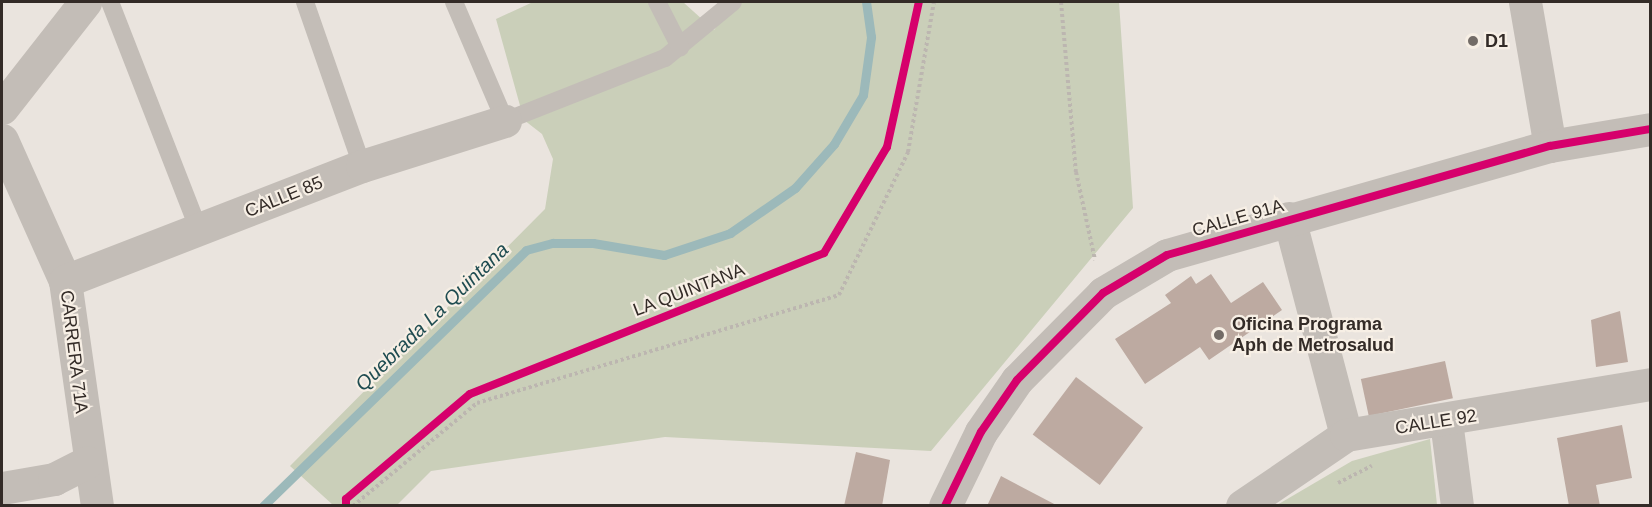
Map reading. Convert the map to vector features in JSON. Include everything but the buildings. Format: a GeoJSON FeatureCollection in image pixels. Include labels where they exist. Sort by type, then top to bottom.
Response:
{"type":"FeatureCollection","features":[{"type":"Feature","properties":{"kind":"street"},"geometry":{"type":"LineString","coordinates":[[2,108],[85,2]]}},
{"type":"Feature","properties":{"kind":"street"},"geometry":{"type":"LineString","coordinates":[[1526,2],[1550,146]]}},
{"type":"Feature","properties":{"kind":"street","name":"CALLE 85"},"geometry":{"type":"LineString","coordinates":[[65,281],[362,166],[505,121]]}},
{"type":"Feature","properties":{"kind":"street","name":"CALLE 91A"},"geometry":{"type":"LineString","coordinates":[[945,506],[981,432],[1017,380],[1103,293],[1167,255],[1550,146],[1650,129]]}},
{"type":"Feature","properties":{"kind":"street","name":"CARRERA 71A"},"geometry":{"type":"LineString","coordinates":[[2,140],[65,281],[87,462],[97,506]]}},
{"type":"Feature","properties":{"kind":"street"},"geometry":{"type":"LineString","coordinates":[[1289,219],[1346,435]]}},
{"type":"Feature","properties":{"kind":"street","name":"CALLE 92"},"geometry":{"type":"LineString","coordinates":[[1242,506],[1346,435],[1446,421],[1650,384]]}},
{"type":"Feature","properties":{"kind":"street"},"geometry":{"type":"LineString","coordinates":[[1446,421],[1457,506]]}},
{"type":"Feature","properties":{"kind":"street"},"geometry":{"type":"LineString","coordinates":[[2,488],[54,479],[87,462]]}},
{"type":"Feature","properties":{"kind":"lane"},"geometry":{"type":"LineString","coordinates":[[110,2],[199,230]]}},
{"type":"Feature","properties":{"kind":"lane"},"geometry":{"type":"LineString","coordinates":[[305,2],[362,166]]}},
{"type":"Feature","properties":{"kind":"lane"},"geometry":{"type":"LineString","coordinates":[[454,2],[505,121],[665,58],[733,2]]}},
{"type":"Feature","properties":{"kind":"lane"},"geometry":{"type":"LineString","coordinates":[[657,2],[680,47]]}},
{"type":"Feature","properties":{"kind":"path"},"geometry":{"type":"LineString","coordinates":[[353,506],[477,403],[839,295],[908,152],[934,2]]}},
{"type":"Feature","properties":{"kind":"path"},"geometry":{"type":"LineString","coordinates":[[1061,2],[1076,172],[1103,293]]}},
{"type":"Feature","properties":{"kind":"path"},"geometry":{"type":"LineString","coordinates":[[346,506],[346,499],[481,390]]}},
{"type":"Feature","properties":{"kind":"path"},"geometry":{"type":"LineString","coordinates":[[1326,489],[1384,462]]}},
{"type":"Feature","properties":{"kind":"green space"},"geometry":{"type":"Polygon","coordinates":[[[533,2],[683,2],[714,30],[734,2],[1119,2],[1133,208],[931,451],[665,437],[431,471],[396,506],[333,505],[290,466],[545,209],[553,159],[542,134],[524,120],[496,19],[533,2]]]}},
{"type":"Feature","properties":{"kind":"green space"},"geometry":{"type":"Polygon","coordinates":[[[1430,439],[1437,505],[1277,505],[1352,461],[1430,439]]]}},
{"type":"Feature","properties":{"kind":"waterway","name":"Quebrada La Quintana"},"geometry":{"type":"LineString","coordinates":[[263,506],[526,250],[553,243],[593,243],[664,255],[730,233],[795,188],[834,144],[863,95],[871,37],[866,2]]}},
{"type":"Feature","properties":{"kind":"cycle path","name":"LA QUINTANA"},"geometry":{"type":"LineString","coordinates":[[346,506],[346,499],[470,394],[824,253],[887,147],[919,2]]}},
{"type":"Feature","properties":{"kind":"cycle path"},"geometry":{"type":"LineString","coordinates":[[945,506],[981,432],[1017,380],[1103,293],[1167,255],[1550,146],[1650,129]]}},
{"type":"Feature","properties":{"kind":"place","name":"D1"},"geometry":{"type":"Point","coordinates":[1473,41]}},
{"type":"Feature","properties":{"kind":"place","name":"Oficina Programa Aph de Metrosalud"},"geometry":{"type":"Point","coordinates":[1219,335]}}]}
